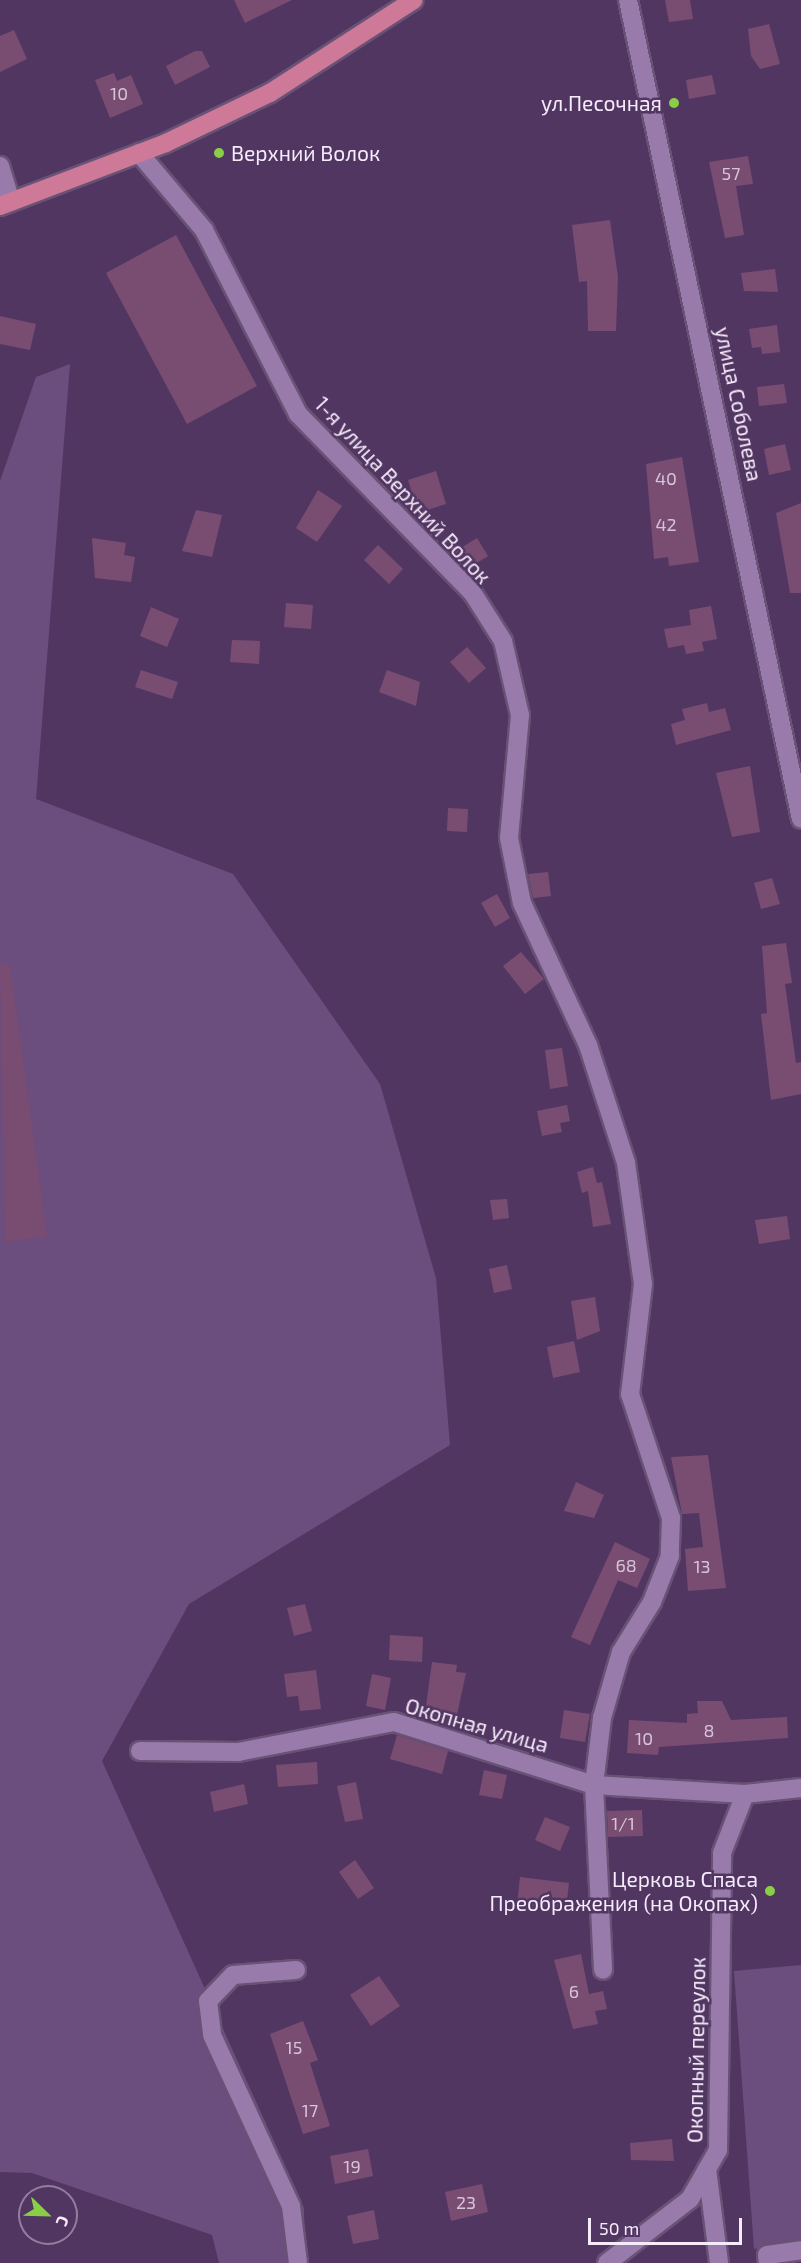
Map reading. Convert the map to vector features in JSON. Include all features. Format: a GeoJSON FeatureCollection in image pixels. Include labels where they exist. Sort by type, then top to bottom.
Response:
{"type":"FeatureCollection","features":[{"type":"Feature","properties":{"kind":"main road"},"geometry":{"type":"LineString","coordinates":[[5,203],[139,153],[270,93],[414,0]]}},
{"type":"Feature","properties":{"kind":"street","name":"улица Соболева"},"geometry":{"type":"LineString","coordinates":[[628,0],[801,819]]}},
{"type":"Feature","properties":{"kind":"street","name":"1-я улица Верхний Волок"},"geometry":{"type":"LineString","coordinates":[[139,153],[204,230],[298,414],[472,592],[503,641],[520,715],[509,838],[522,903],[588,1045],[626,1163],[643,1284],[630,1394],[671,1518],[670,1556],[652,1602],[621,1652],[602,1718],[594,1785]]}},
{"type":"Feature","properties":{"kind":"street"},"geometry":{"type":"LineString","coordinates":[[0,166],[5,203]]}},
{"type":"Feature","properties":{"kind":"street","name":"Окопная улица"},"geometry":{"type":"LineString","coordinates":[[140,1751],[238,1752],[394,1722],[594,1785],[745,1794],[801,1788]]}},
{"type":"Feature","properties":{"kind":"street"},"geometry":{"type":"LineString","coordinates":[[594,1785],[603,1970]]}},
{"type":"Feature","properties":{"kind":"street","name":"Окопный переулок"},"geometry":{"type":"LineString","coordinates":[[607,2263],[690,2199],[718,2150],[722,1853],[745,1794]]}},
{"type":"Feature","properties":{"kind":"street"},"geometry":{"type":"LineString","coordinates":[[296,1970],[233,1975],[208,2001],[212,2035],[291,2205],[298,2263]]}},
{"type":"Feature","properties":{"kind":"street"},"geometry":{"type":"LineString","coordinates":[[707,2169],[719,2263]]}},
{"type":"Feature","properties":{"kind":"street"},"geometry":{"type":"LineString","coordinates":[[768,2263],[767,2255],[801,2250]]}},
{"type":"Feature","properties":{"kind":"shaded area"},"geometry":{"type":"Polygon","coordinates":[[[70,364],[36,799],[233,874],[380,1084],[436,1278],[450,1445],[189,1604],[102,1761],[304,2208],[305,2263],[219,2263],[212,2235],[78,2189],[78,2185],[67,2185],[32,2173],[0,2172],[0,481],[36,377],[70,364]]]}},
{"type":"Feature","properties":{"kind":"shaded area"},"geometry":{"type":"Polygon","coordinates":[[[801,1965],[801,2241],[754,2249],[734,1971],[801,1965]]]}},
{"type":"Feature","properties":{"kind":"building"},"geometry":{"type":"Polygon","coordinates":[[[234,0],[292,0],[245,23],[234,0]]]}},
{"type":"Feature","properties":{"kind":"building"},"geometry":{"type":"Polygon","coordinates":[[[665,0],[690,0],[693,19],[669,22],[665,0]]]}},
{"type":"Feature","properties":{"kind":"building"},"geometry":{"type":"Polygon","coordinates":[[[769,24],[780,64],[760,69],[751,56],[748,29],[769,24]]]}},
{"type":"Feature","properties":{"kind":"building"},"geometry":{"type":"Polygon","coordinates":[[[14,30],[27,59],[0,72],[0,36],[14,30]]]}},
{"type":"Feature","properties":{"kind":"building"},"geometry":{"type":"Polygon","coordinates":[[[195,51],[202,51],[210,67],[175,85],[166,66],[195,51]]]}},
{"type":"Feature","properties":{"kind":"building"},"geometry":{"type":"Polygon","coordinates":[[[114,73],[117,81],[131,75],[143,104],[110,118],[95,80],[114,73]]]}},
{"type":"Feature","properties":{"kind":"building"},"geometry":{"type":"Polygon","coordinates":[[[712,75],[716,94],[689,99],[686,80],[712,75]]]}},
{"type":"Feature","properties":{"kind":"building"},"geometry":{"type":"Polygon","coordinates":[[[748,156],[753,184],[736,186],[744,235],[725,238],[709,162],[748,156]]]}},
{"type":"Feature","properties":{"kind":"building"},"geometry":{"type":"Polygon","coordinates":[[[610,220],[618,277],[616,331],[588,331],[587,281],[579,282],[572,225],[610,220]]]}},
{"type":"Feature","properties":{"kind":"building"},"geometry":{"type":"Polygon","coordinates":[[[176,235],[257,386],[187,424],[106,273],[176,235]]]}},
{"type":"Feature","properties":{"kind":"building"},"geometry":{"type":"Polygon","coordinates":[[[775,269],[778,292],[744,291],[741,273],[775,269]]]}},
{"type":"Feature","properties":{"kind":"building"},"geometry":{"type":"Polygon","coordinates":[[[0,316],[36,324],[30,350],[0,344],[0,316]]]}},
{"type":"Feature","properties":{"kind":"building"},"geometry":{"type":"Polygon","coordinates":[[[777,325],[780,352],[762,354],[761,347],[752,348],[749,329],[777,325]]]}},
{"type":"Feature","properties":{"kind":"building"},"geometry":{"type":"Polygon","coordinates":[[[784,384],[787,403],[759,406],[757,387],[784,384]]]}},
{"type":"Feature","properties":{"kind":"building"},"geometry":{"type":"Polygon","coordinates":[[[785,444],[791,470],[769,475],[764,449],[785,444]]]}},
{"type":"Feature","properties":{"kind":"building"},"geometry":{"type":"Polygon","coordinates":[[[682,457],[699,562],[669,566],[668,557],[654,559],[646,464],[682,457]]]}},
{"type":"Feature","properties":{"kind":"building"},"geometry":{"type":"Polygon","coordinates":[[[436,471],[446,504],[418,513],[408,480],[436,471]]]}},
{"type":"Feature","properties":{"kind":"building"},"geometry":{"type":"Polygon","coordinates":[[[318,490],[342,506],[317,542],[296,528],[318,490]]]}},
{"type":"Feature","properties":{"kind":"building"},"geometry":{"type":"Polygon","coordinates":[[[801,503],[801,593],[790,593],[776,513],[801,503]]]}},
{"type":"Feature","properties":{"kind":"building"},"geometry":{"type":"Polygon","coordinates":[[[196,510],[222,515],[212,557],[182,551],[196,510]]]}},
{"type":"Feature","properties":{"kind":"building"},"geometry":{"type":"Polygon","coordinates":[[[92,538],[126,543],[124,555],[135,557],[131,582],[95,578],[92,538]]]}},
{"type":"Feature","properties":{"kind":"building"},"geometry":{"type":"Polygon","coordinates":[[[477,538],[488,556],[466,570],[451,554],[477,538]]]}},
{"type":"Feature","properties":{"kind":"building"},"geometry":{"type":"Polygon","coordinates":[[[378,545],[403,569],[389,584],[364,560],[378,545]]]}},
{"type":"Feature","properties":{"kind":"building"},"geometry":{"type":"Polygon","coordinates":[[[286,603],[313,605],[311,629],[284,627],[286,603]]]}},
{"type":"Feature","properties":{"kind":"building"},"geometry":{"type":"Polygon","coordinates":[[[711,606],[717,639],[702,642],[704,651],[686,654],[684,645],[668,648],[664,629],[691,625],[689,610],[711,606]]]}},
{"type":"Feature","properties":{"kind":"building"},"geometry":{"type":"Polygon","coordinates":[[[151,607],[179,619],[167,647],[140,636],[151,607]]]}},
{"type":"Feature","properties":{"kind":"building"},"geometry":{"type":"Polygon","coordinates":[[[232,640],[260,641],[259,664],[230,662],[232,640]]]}},
{"type":"Feature","properties":{"kind":"building"},"geometry":{"type":"Polygon","coordinates":[[[467,647],[486,668],[469,683],[450,662],[467,647]]]}},
{"type":"Feature","properties":{"kind":"building"},"geometry":{"type":"Polygon","coordinates":[[[141,670],[178,682],[172,699],[135,687],[141,670]]]}},
{"type":"Feature","properties":{"kind":"building"},"geometry":{"type":"Polygon","coordinates":[[[387,670],[420,682],[416,706],[379,692],[387,670]]]}},
{"type":"Feature","properties":{"kind":"building"},"geometry":{"type":"Polygon","coordinates":[[[707,703],[709,712],[725,708],[731,730],[676,745],[671,724],[685,720],[682,709],[707,703]]]}},
{"type":"Feature","properties":{"kind":"building"},"geometry":{"type":"Polygon","coordinates":[[[750,766],[760,832],[732,837],[716,773],[750,766]]]}},
{"type":"Feature","properties":{"kind":"building"},"geometry":{"type":"Polygon","coordinates":[[[448,808],[468,809],[467,832],[447,831],[448,808]]]}},
{"type":"Feature","properties":{"kind":"building"},"geometry":{"type":"Polygon","coordinates":[[[548,872],[551,896],[533,898],[528,874],[548,872]]]}},
{"type":"Feature","properties":{"kind":"building"},"geometry":{"type":"Polygon","coordinates":[[[772,878],[780,904],[761,909],[754,883],[772,878]]]}},
{"type":"Feature","properties":{"kind":"building"},"geometry":{"type":"Polygon","coordinates":[[[497,894],[510,918],[495,927],[481,903],[497,894]]]}},
{"type":"Feature","properties":{"kind":"building"},"geometry":{"type":"Polygon","coordinates":[[[786,943],[792,983],[785,984],[796,1063],[801,1062],[801,1094],[771,1100],[761,1014],[767,1013],[762,946],[786,943]]]}},
{"type":"Feature","properties":{"kind":"building"},"geometry":{"type":"Polygon","coordinates":[[[521,952],[544,979],[525,994],[503,966],[521,952]]]}},
{"type":"Feature","properties":{"kind":"building"},"geometry":{"type":"Polygon","coordinates":[[[0,965],[10,965],[47,1236],[5,1242],[0,965]]]}},
{"type":"Feature","properties":{"kind":"building"},"geometry":{"type":"Polygon","coordinates":[[[562,1048],[568,1086],[550,1089],[545,1050],[562,1048]]]}},
{"type":"Feature","properties":{"kind":"building"},"geometry":{"type":"Polygon","coordinates":[[[567,1105],[570,1121],[560,1123],[562,1132],[542,1136],[537,1111],[567,1105]]]}},
{"type":"Feature","properties":{"kind":"building"},"geometry":{"type":"Polygon","coordinates":[[[593,1167],[597,1183],[602,1182],[611,1224],[593,1227],[588,1191],[582,1193],[577,1172],[593,1167]]]}},
{"type":"Feature","properties":{"kind":"building"},"geometry":{"type":"Polygon","coordinates":[[[507,1199],[509,1218],[493,1220],[490,1200],[507,1199]]]}},
{"type":"Feature","properties":{"kind":"building"},"geometry":{"type":"Polygon","coordinates":[[[787,1216],[790,1239],[759,1244],[755,1220],[787,1216]]]}},
{"type":"Feature","properties":{"kind":"building"},"geometry":{"type":"Polygon","coordinates":[[[507,1265],[512,1289],[494,1293],[489,1269],[507,1265]]]}},
{"type":"Feature","properties":{"kind":"building"},"geometry":{"type":"Polygon","coordinates":[[[595,1297],[600,1331],[577,1340],[571,1301],[595,1297]]]}},
{"type":"Feature","properties":{"kind":"building"},"geometry":{"type":"Polygon","coordinates":[[[574,1341],[580,1372],[553,1378],[547,1347],[574,1341]]]}},
{"type":"Feature","properties":{"kind":"building"},"geometry":{"type":"Polygon","coordinates":[[[708,1455],[726,1588],[688,1591],[685,1549],[703,1547],[699,1513],[682,1514],[671,1457],[708,1455]]]}},
{"type":"Feature","properties":{"kind":"building"},"geometry":{"type":"Polygon","coordinates":[[[576,1482],[604,1495],[594,1518],[564,1511],[576,1482]]]}},
{"type":"Feature","properties":{"kind":"building"},"geometry":{"type":"Polygon","coordinates":[[[615,1542],[650,1559],[637,1588],[618,1580],[590,1645],[571,1637],[615,1542]]]}},
{"type":"Feature","properties":{"kind":"building"},"geometry":{"type":"Polygon","coordinates":[[[305,1604],[312,1631],[294,1636],[287,1608],[305,1604]]]}},
{"type":"Feature","properties":{"kind":"building"},"geometry":{"type":"Polygon","coordinates":[[[390,1635],[423,1637],[422,1662],[389,1660],[390,1635]]]}},
{"type":"Feature","properties":{"kind":"building"},"geometry":{"type":"Polygon","coordinates":[[[432,1662],[457,1665],[456,1672],[466,1673],[454,1729],[424,1720],[432,1662]]]}},
{"type":"Feature","properties":{"kind":"building"},"geometry":{"type":"Polygon","coordinates":[[[316,1670],[321,1709],[300,1711],[298,1696],[287,1697],[284,1674],[316,1670]]]}},
{"type":"Feature","properties":{"kind":"building"},"geometry":{"type":"Polygon","coordinates":[[[372,1674],[391,1678],[385,1710],[366,1706],[372,1674]]]}},
{"type":"Feature","properties":{"kind":"building"},"geometry":{"type":"Polygon","coordinates":[[[697,1701],[722,1701],[731,1720],[787,1717],[788,1738],[659,1747],[658,1755],[627,1753],[629,1720],[687,1723],[687,1714],[698,1713],[697,1701]]]}},
{"type":"Feature","properties":{"kind":"building"},"geometry":{"type":"Polygon","coordinates":[[[564,1710],[590,1714],[585,1742],[560,1738],[564,1710]]]}},
{"type":"Feature","properties":{"kind":"building"},"geometry":{"type":"Polygon","coordinates":[[[397,1735],[448,1751],[442,1774],[390,1759],[397,1735]]]}},
{"type":"Feature","properties":{"kind":"building"},"geometry":{"type":"Polygon","coordinates":[[[317,1762],[318,1784],[278,1787],[276,1765],[317,1762]]]}},
{"type":"Feature","properties":{"kind":"building"},"geometry":{"type":"Polygon","coordinates":[[[484,1770],[507,1775],[502,1799],[479,1795],[484,1770]]]}},
{"type":"Feature","properties":{"kind":"building"},"geometry":{"type":"Polygon","coordinates":[[[356,1782],[363,1819],[345,1822],[337,1786],[356,1782]]]}},
{"type":"Feature","properties":{"kind":"building"},"geometry":{"type":"Polygon","coordinates":[[[244,1784],[248,1804],[214,1812],[210,1792],[244,1784]]]}},
{"type":"Feature","properties":{"kind":"building"},"geometry":{"type":"Polygon","coordinates":[[[642,1810],[643,1836],[608,1837],[607,1811],[642,1810]]]}},
{"type":"Feature","properties":{"kind":"building"},"geometry":{"type":"Polygon","coordinates":[[[545,1817],[570,1827],[560,1851],[535,1840],[545,1817]]]}},
{"type":"Feature","properties":{"kind":"building"},"geometry":{"type":"Polygon","coordinates":[[[355,1860],[374,1888],[358,1899],[339,1872],[355,1860]]]}},
{"type":"Feature","properties":{"kind":"building"},"geometry":{"type":"Polygon","coordinates":[[[520,1877],[569,1883],[566,1910],[517,1905],[520,1877]]]}},
{"type":"Feature","properties":{"kind":"building"},"geometry":{"type":"Polygon","coordinates":[[[581,1954],[589,1994],[603,1991],[607,2009],[595,2011],[598,2024],[573,2029],[554,1960],[581,1954]]]}},
{"type":"Feature","properties":{"kind":"building"},"geometry":{"type":"Polygon","coordinates":[[[379,1976],[400,2006],[371,2026],[350,1995],[379,1976]]]}},
{"type":"Feature","properties":{"kind":"building"},"geometry":{"type":"Polygon","coordinates":[[[303,2021],[318,2060],[310,2063],[330,2126],[303,2134],[270,2034],[303,2021]]]}},
{"type":"Feature","properties":{"kind":"building"},"geometry":{"type":"Polygon","coordinates":[[[672,2139],[674,2161],[631,2160],[630,2143],[672,2139]]]}},
{"type":"Feature","properties":{"kind":"building"},"geometry":{"type":"Polygon","coordinates":[[[368,2149],[373,2176],[335,2184],[330,2156],[368,2149]]]}},
{"type":"Feature","properties":{"kind":"building"},"geometry":{"type":"Polygon","coordinates":[[[482,2184],[488,2212],[451,2221],[445,2192],[482,2184]]]}},
{"type":"Feature","properties":{"kind":"building"},"geometry":{"type":"Polygon","coordinates":[[[374,2210],[379,2239],[353,2244],[347,2216],[374,2210]]]}},
{"type":"Feature","properties":{"kind":"place","name":"ул.Песочная"},"geometry":{"type":"Point","coordinates":[674,103]}},
{"type":"Feature","properties":{"kind":"place","name":"Верхний Волок"},"geometry":{"type":"Point","coordinates":[219,153]}},
{"type":"Feature","properties":{"kind":"place","name":"Церковь Спаса Преображения (на Окопах)"},"geometry":{"type":"Point","coordinates":[770,1891]}}]}
